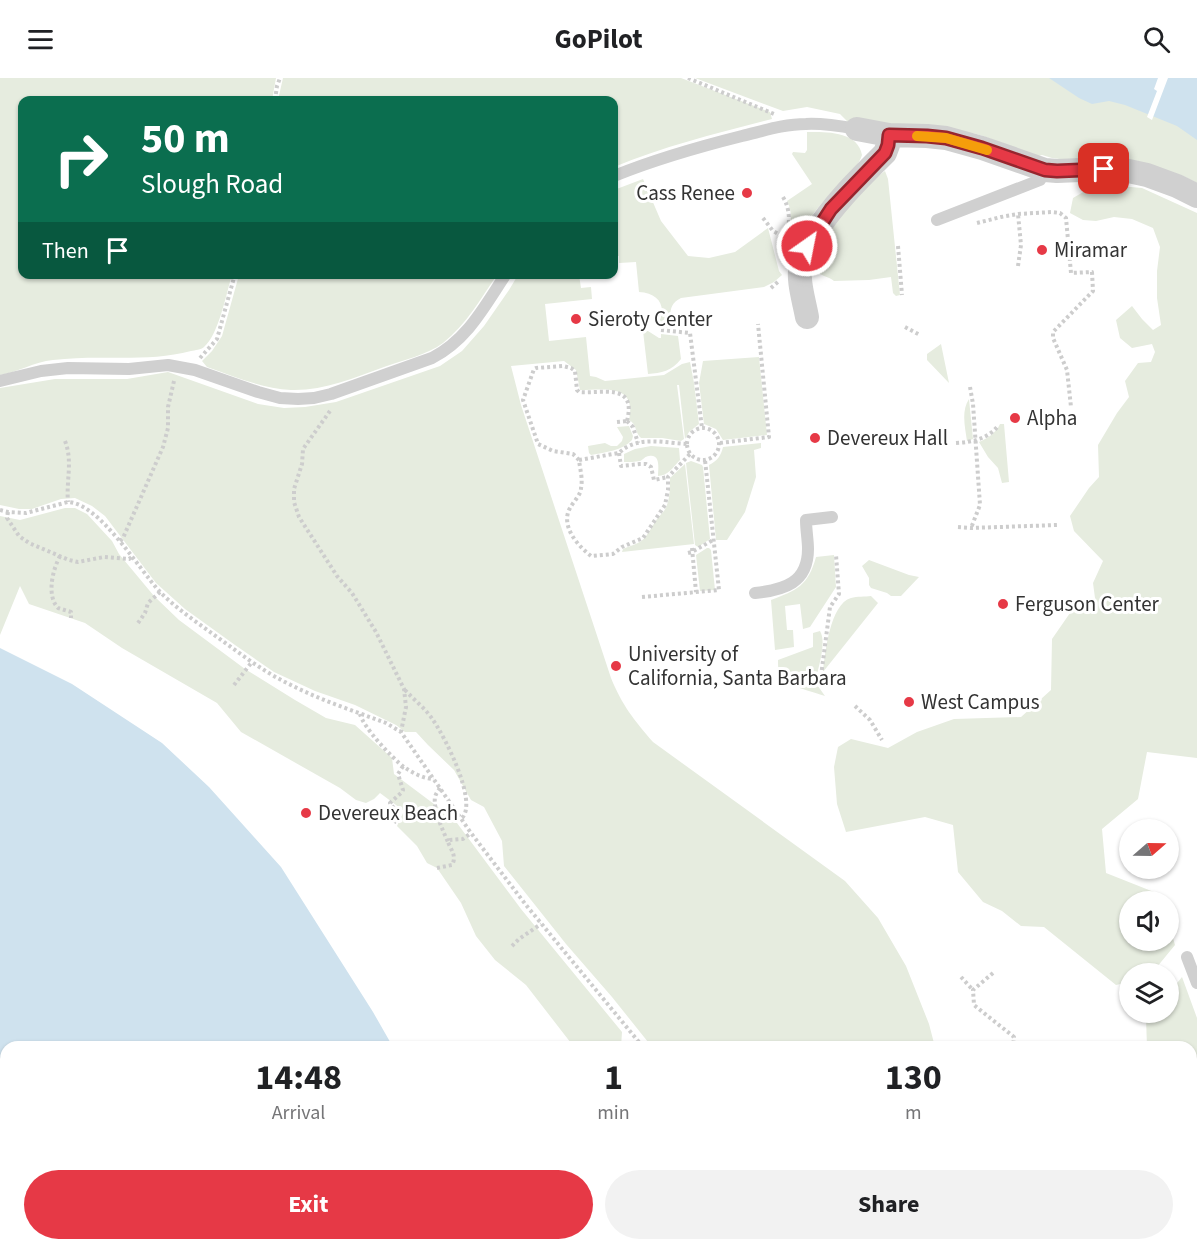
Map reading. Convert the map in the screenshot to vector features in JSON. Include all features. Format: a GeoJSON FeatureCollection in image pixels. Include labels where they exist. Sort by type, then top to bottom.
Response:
{"type":"FeatureCollection","features":[{"type":"Feature","properties":{"kind":"street"},"geometry":{"type":"LineString","coordinates":[[857,129],[889,135],[946,138],[1045,170],[1124,170],[1147,175],[1197,196]]}},
{"type":"Feature","properties":{"kind":"street"},"geometry":{"type":"LineString","coordinates":[[807,317],[801,286],[801,262],[807,246],[831,209],[885,153],[889,135]]}},
{"type":"Feature","properties":{"kind":"lane"},"geometry":{"type":"LineString","coordinates":[[618,174],[646,162],[687,149],[779,127],[825,124],[857,129]]}},
{"type":"Feature","properties":{"kind":"lane"},"geometry":{"type":"LineString","coordinates":[[937,220],[1040,180],[1045,170]]}},
{"type":"Feature","properties":{"kind":"lane"},"geometry":{"type":"LineString","coordinates":[[0,381],[41,371],[68,368],[129,369],[168,365],[195,370],[280,398],[314,398],[331,394],[442,353],[460,339],[471,326],[503,279]]}},
{"type":"Feature","properties":{"kind":"lane"},"geometry":{"type":"LineString","coordinates":[[755,593],[772,592],[787,587],[798,579],[805,567],[807,557],[806,520],[832,517]]}},
{"type":"Feature","properties":{"kind":"lane"},"geometry":{"type":"LineString","coordinates":[[1187,957],[1197,983]]}},
{"type":"Feature","properties":{"kind":"path"},"geometry":{"type":"LineString","coordinates":[[276,96],[280,78]]}},
{"type":"Feature","properties":{"kind":"path"},"geometry":{"type":"LineString","coordinates":[[688,78],[771,111],[777,116]]}},
{"type":"Feature","properties":{"kind":"path"},"geometry":{"type":"LineString","coordinates":[[763,218],[773,231],[787,239],[789,212],[783,197]]}},
{"type":"Feature","properties":{"kind":"path"},"geometry":{"type":"LineString","coordinates":[[977,224],[1018,214],[1052,212],[1060,213],[1066,218],[1071,273],[1092,272],[1093,291],[1053,332],[1053,338],[1067,370],[1071,406]]}},
{"type":"Feature","properties":{"kind":"path"},"geometry":{"type":"LineString","coordinates":[[1018,214],[1021,245],[1018,267]]}},
{"type":"Feature","properties":{"kind":"path"},"geometry":{"type":"LineString","coordinates":[[898,246],[902,295]]}},
{"type":"Feature","properties":{"kind":"path"},"geometry":{"type":"LineString","coordinates":[[195,370],[198,360],[216,339],[234,279]]}},
{"type":"Feature","properties":{"kind":"path"},"geometry":{"type":"LineString","coordinates":[[720,443],[769,437],[758,324]]}},
{"type":"Feature","properties":{"kind":"path"},"geometry":{"type":"LineString","coordinates":[[905,327],[920,335]]}},
{"type":"Feature","properties":{"kind":"path"},"geometry":{"type":"LineString","coordinates":[[662,330],[690,333],[702,428]]}},
{"type":"Feature","properties":{"kind":"path"},"geometry":{"type":"LineString","coordinates":[[120,541],[163,447],[168,428],[168,407],[178,366]]}},
{"type":"Feature","properties":{"kind":"path"},"geometry":{"type":"LineString","coordinates":[[627,421],[628,404],[619,393],[579,392],[575,371],[565,366],[534,369],[523,400],[538,444],[553,451],[573,454],[579,460],[582,490],[567,512],[566,521],[577,542],[591,556],[613,554],[622,547],[643,538],[661,513],[668,490],[668,477]]}},
{"type":"Feature","properties":{"kind":"path"},"geometry":{"type":"LineString","coordinates":[[970,387],[980,505],[970,528]]}},
{"type":"Feature","properties":{"kind":"path"},"geometry":{"type":"LineString","coordinates":[[332,401],[330,410],[303,448],[302,464],[294,489],[299,517],[376,632],[404,689],[431,717],[441,732],[459,771],[465,794],[467,808],[462,818]]}},
{"type":"Feature","properties":{"kind":"path"},"geometry":{"type":"LineString","coordinates":[[617,422],[627,421]]}},
{"type":"Feature","properties":{"kind":"path"},"geometry":{"type":"LineString","coordinates":[[627,421],[633,427],[638,443]]}},
{"type":"Feature","properties":{"kind":"path"},"geometry":{"type":"LineString","coordinates":[[957,443],[975,441],[989,435],[998,426]]}},
{"type":"Feature","properties":{"kind":"path"},"geometry":{"type":"LineString","coordinates":[[702,428],[716,433],[720,443],[714,456],[705,460],[695,458],[690,454],[687,444],[693,431],[702,428]]}},
{"type":"Feature","properties":{"kind":"path"},"geometry":{"type":"LineString","coordinates":[[65,441],[69,458],[68,501]]}},
{"type":"Feature","properties":{"kind":"path"},"geometry":{"type":"LineString","coordinates":[[579,460],[619,453],[638,443],[663,441],[687,444]]}},
{"type":"Feature","properties":{"kind":"path"},"geometry":{"type":"LineString","coordinates":[[619,453],[621,466],[646,464],[651,467],[654,480],[668,477],[690,454]]}},
{"type":"Feature","properties":{"kind":"path"},"geometry":{"type":"LineString","coordinates":[[642,597],[719,590],[705,460]]}},
{"type":"Feature","properties":{"kind":"path"},"geometry":{"type":"LineString","coordinates":[[0,510],[26,513],[68,501],[82,505],[110,529],[160,592],[189,617],[252,662],[291,685],[386,723],[400,732],[525,905],[638,1041]]}},
{"type":"Feature","properties":{"kind":"path"},"geometry":{"type":"LineString","coordinates":[[8,512],[8,518],[20,536],[29,543],[60,556],[78,562],[104,557],[129,559],[132,557]]}},
{"type":"Feature","properties":{"kind":"path"},"geometry":{"type":"LineString","coordinates":[[958,527],[1057,525]]}},
{"type":"Feature","properties":{"kind":"path"},"geometry":{"type":"LineString","coordinates":[[696,592],[691,551],[713,540]]}},
{"type":"Feature","properties":{"kind":"path"},"geometry":{"type":"LineString","coordinates":[[821,676],[830,607],[839,594],[836,555]]}},
{"type":"Feature","properties":{"kind":"path"},"geometry":{"type":"LineString","coordinates":[[60,556],[55,566],[52,599],[58,608],[71,612],[71,618]]}},
{"type":"Feature","properties":{"kind":"path"},"geometry":{"type":"LineString","coordinates":[[138,623],[148,603],[160,592]]}},
{"type":"Feature","properties":{"kind":"path"},"geometry":{"type":"LineString","coordinates":[[234,685],[252,662]]}},
{"type":"Feature","properties":{"kind":"path"},"geometry":{"type":"LineString","coordinates":[[400,732],[406,707],[404,689]]}},
{"type":"Feature","properties":{"kind":"path"},"geometry":{"type":"LineString","coordinates":[[855,706],[870,720],[882,740]]}},
{"type":"Feature","properties":{"kind":"path"},"geometry":{"type":"LineString","coordinates":[[360,713],[361,721],[403,766],[422,777],[435,779]]}},
{"type":"Feature","properties":{"kind":"path"},"geometry":{"type":"LineString","coordinates":[[394,823],[399,815],[390,803],[403,790],[398,774],[403,766]]}},
{"type":"Feature","properties":{"kind":"path"},"geometry":{"type":"LineString","coordinates":[[437,868],[452,865],[454,861],[437,813],[435,798],[440,788]]}},
{"type":"Feature","properties":{"kind":"path"},"geometry":{"type":"LineString","coordinates":[[448,842],[471,833]]}},
{"type":"Feature","properties":{"kind":"path"},"geometry":{"type":"LineString","coordinates":[[512,946],[541,924]]}},
{"type":"Feature","properties":{"kind":"path"},"geometry":{"type":"LineString","coordinates":[[973,990],[993,973]]}},
{"type":"Feature","properties":{"kind":"path"},"geometry":{"type":"LineString","coordinates":[[962,977],[973,990],[974,1005],[1014,1037],[1014,1041]]}},
{"type":"Feature","properties":{"kind":"shaded area"},"geometry":{"type":"Polygon","coordinates":[[[0,78],[276,78],[273,96],[18,96],[18,279],[231,279],[218,324],[203,348],[157,357],[53,360],[0,375],[0,78]]]}},
{"type":"Feature","properties":{"kind":"shaded area"},"geometry":{"type":"Polygon","coordinates":[[[283,78],[681,78],[770,112],[772,119],[672,146],[618,165],[618,96],[279,96],[283,78]]]}},
{"type":"Feature","properties":{"kind":"shaded area"},"geometry":{"type":"Polygon","coordinates":[[[695,78],[1197,78],[1197,183],[1181,175],[1042,155],[1023,160],[994,140],[977,134],[852,126],[840,114],[807,107],[783,111],[695,78]]]}},
{"type":"Feature","properties":{"kind":"shaded area"},"geometry":{"type":"Polygon","coordinates":[[[807,132],[832,133],[848,137],[859,147],[862,155],[850,173],[815,211],[798,239],[788,236],[791,218],[787,201],[812,184],[792,154],[793,152],[805,153],[807,132]]]}},
{"type":"Feature","properties":{"kind":"shaded area"},"geometry":{"type":"Polygon","coordinates":[[[885,171],[888,179],[900,295],[896,296],[893,293],[891,277],[834,281],[815,270],[822,244],[838,219],[885,171]]]}},
{"type":"Feature","properties":{"kind":"shaded area"},"geometry":{"type":"Polygon","coordinates":[[[643,179],[661,221],[688,256],[709,258],[735,252],[768,228],[782,275],[764,287],[681,298],[672,307],[671,328],[657,326],[662,308],[657,298],[639,292],[636,262],[619,263],[618,188],[643,179]]]}},
{"type":"Feature","properties":{"kind":"shaded area"},"geometry":{"type":"Polygon","coordinates":[[[1097,184],[1142,188],[1197,213],[1197,758],[1147,752],[1138,799],[1102,829],[1106,873],[1151,891],[1119,891],[1119,951],[1170,951],[1160,963],[1119,963],[1119,984],[1116,985],[1044,927],[1021,926],[1002,911],[983,902],[958,872],[953,825],[925,817],[846,832],[837,804],[834,767],[838,747],[851,739],[888,748],[917,732],[954,719],[1021,717],[1051,690],[1052,639],[1070,613],[1095,598],[1093,583],[1103,561],[1074,531],[1070,516],[1099,477],[1098,445],[1129,397],[1125,381],[1138,363],[1151,362],[1155,352],[1152,344],[1132,348],[1120,338],[1116,320],[1132,306],[1153,330],[1161,325],[1157,298],[1160,247],[1153,228],[1132,219],[1114,217],[1096,221],[1083,220],[1070,213],[1073,198],[1097,184]]]}},
{"type":"Feature","properties":{"kind":"shaded area"},"geometry":{"type":"Polygon","coordinates":[[[238,279],[494,279],[466,320],[437,347],[415,357],[338,383],[315,388],[291,390],[269,387],[207,367],[202,361],[222,336],[238,279]]]}},
{"type":"Feature","properties":{"kind":"shaded area"},"geometry":{"type":"Polygon","coordinates":[[[516,279],[580,279],[581,288],[591,287],[592,299],[545,304],[549,341],[586,337],[590,376],[605,381],[664,375],[690,362],[699,424],[689,432],[685,439],[679,385],[677,385],[684,439],[681,441],[641,438],[629,420],[630,408],[623,394],[608,390],[580,390],[576,370],[564,361],[511,366],[521,405],[611,678],[624,704],[653,742],[845,881],[878,918],[906,966],[933,1041],[647,1041],[504,866],[502,841],[484,807],[471,800],[454,770],[416,732],[405,732],[396,725],[355,705],[315,691],[274,672],[235,645],[185,609],[156,583],[105,516],[92,506],[75,498],[61,499],[32,509],[0,505],[0,388],[55,379],[127,379],[168,372],[258,404],[284,408],[336,402],[440,366],[462,351],[484,326],[516,279]]]}},
{"type":"Feature","properties":{"kind":"shaded area"},"geometry":{"type":"Polygon","coordinates":[[[643,331],[648,331],[659,338],[661,334],[678,336],[681,359],[666,371],[648,374],[643,331]]]}},
{"type":"Feature","properties":{"kind":"shaded area"},"geometry":{"type":"Polygon","coordinates":[[[941,344],[949,383],[927,360],[927,354],[941,344]]]}},
{"type":"Feature","properties":{"kind":"shaded area"},"geometry":{"type":"Polygon","coordinates":[[[759,357],[767,435],[723,440],[716,429],[704,424],[699,383],[703,361],[759,357]]]}},
{"type":"Feature","properties":{"kind":"shaded area"},"geometry":{"type":"Polygon","coordinates":[[[969,399],[973,439],[967,441],[964,414],[969,399]]]}},
{"type":"Feature","properties":{"kind":"shaded area"},"geometry":{"type":"Polygon","coordinates":[[[1000,424],[1004,424],[1009,482],[1002,483],[998,468],[979,442],[991,435],[1000,424]]]}},
{"type":"Feature","properties":{"kind":"shaded area"},"geometry":{"type":"Polygon","coordinates":[[[629,426],[633,436],[628,444],[608,452],[591,455],[589,453],[588,446],[605,443],[617,446],[623,437],[617,427],[629,426]]]}},
{"type":"Feature","properties":{"kind":"shaded area"},"geometry":{"type":"Polygon","coordinates":[[[761,443],[761,448],[754,450],[756,477],[745,512],[727,540],[716,540],[709,465],[718,458],[723,447],[761,443]]]}},
{"type":"Feature","properties":{"kind":"shaded area"},"geometry":{"type":"Polygon","coordinates":[[[651,446],[679,448],[680,460],[662,476],[658,476],[658,463],[653,456],[640,461],[624,462],[624,454],[651,446]]]}},
{"type":"Feature","properties":{"kind":"shaded area"},"geometry":{"type":"Polygon","coordinates":[[[691,461],[703,467],[710,539],[698,547],[695,545],[686,463],[691,461]]]}},
{"type":"Feature","properties":{"kind":"shaded area"},"geometry":{"type":"Polygon","coordinates":[[[685,464],[694,544],[622,552],[623,549],[642,540],[648,534],[666,507],[670,478],[685,464]]]}},
{"type":"Feature","properties":{"kind":"shaded area"},"geometry":{"type":"Polygon","coordinates":[[[65,508],[75,508],[87,514],[112,541],[119,554],[154,596],[179,620],[245,669],[295,700],[326,718],[355,725],[392,758],[394,774],[454,819],[521,909],[622,1032],[621,1041],[569,1041],[526,985],[495,960],[476,936],[461,903],[437,868],[427,863],[417,846],[397,826],[404,811],[380,793],[366,803],[356,800],[340,788],[241,732],[217,703],[122,648],[85,623],[29,604],[20,586],[0,635],[0,516],[20,520],[65,508]]]}},
{"type":"Feature","properties":{"kind":"shaded area"},"geometry":{"type":"Polygon","coordinates":[[[707,548],[711,550],[715,590],[700,591],[696,555],[707,548]]]}},
{"type":"Feature","properties":{"kind":"shaded area"},"geometry":{"type":"Polygon","coordinates":[[[834,555],[836,587],[810,627],[803,629],[800,604],[785,606],[787,630],[793,630],[794,647],[775,650],[771,600],[800,586],[809,575],[816,557],[834,555]]]}},
{"type":"Feature","properties":{"kind":"shaded area"},"geometry":{"type":"Polygon","coordinates":[[[869,560],[919,577],[901,596],[891,596],[869,585],[869,578],[862,566],[869,560]]]}},
{"type":"Feature","properties":{"kind":"shaded area"},"geometry":{"type":"Polygon","coordinates":[[[871,596],[878,603],[823,672],[830,630],[838,609],[851,598],[871,596]]]}},
{"type":"Feature","properties":{"kind":"shaded area"},"geometry":{"type":"Polygon","coordinates":[[[820,631],[823,642],[815,682],[825,696],[788,682],[780,675],[778,668],[778,660],[813,647],[813,633],[820,631]]]}},
{"type":"Feature","properties":{"kind":"shaded area"},"geometry":{"type":"Polygon","coordinates":[[[1182,977],[1197,1018],[1197,1041],[1147,1041],[1146,1023],[1179,1023],[1179,981],[1182,977]]]}},
{"type":"Feature","properties":{"kind":"water"},"geometry":{"type":"Polygon","coordinates":[[[1049,78],[1197,78],[1197,140],[1177,126],[1125,105],[1109,101],[1092,104],[1049,78]]]}},
{"type":"Feature","properties":{"kind":"water"},"geometry":{"type":"Polygon","coordinates":[[[0,648],[72,684],[162,743],[209,787],[281,867],[390,1041],[0,1041],[0,648]]]}},
{"type":"Feature","properties":{"kind":"pier"},"geometry":{"type":"Polygon","coordinates":[[[1158,78],[1168,78],[1152,120],[1147,117],[1157,91],[1154,89],[1158,78]]]}},
{"type":"Feature","properties":{"kind":"slow traffic"},"geometry":{"type":"LineString","coordinates":[[917,136],[946,138],[987,150]]}},
{"type":"Feature","properties":{"kind":"place","name":"Cass Renee"},"geometry":{"type":"Point","coordinates":[747,193]}},
{"type":"Feature","properties":{"kind":"place","name":"Miramar"},"geometry":{"type":"Point","coordinates":[1042,250]}},
{"type":"Feature","properties":{"kind":"place","name":"Sieroty Center"},"geometry":{"type":"Point","coordinates":[576,319]}},
{"type":"Feature","properties":{"kind":"place","name":"Alpha"},"geometry":{"type":"Point","coordinates":[1015,418]}},
{"type":"Feature","properties":{"kind":"place","name":"Devereux Hall"},"geometry":{"type":"Point","coordinates":[815,438]}},
{"type":"Feature","properties":{"kind":"place","name":"Ferguson Center"},"geometry":{"type":"Point","coordinates":[1003,604]}},
{"type":"Feature","properties":{"kind":"place","name":"University of California, Santa Barbara"},"geometry":{"type":"Point","coordinates":[616,666]}},
{"type":"Feature","properties":{"kind":"place","name":"West Campus"},"geometry":{"type":"Point","coordinates":[909,702]}},
{"type":"Feature","properties":{"kind":"place","name":"Devereux Beach"},"geometry":{"type":"Point","coordinates":[306,813]}},
{"type":"Feature","properties":{"kind":"route"},"geometry":{"type":"LineString","coordinates":[[807,246],[831,209],[885,153],[889,135],[946,138],[1045,170],[1104,169]]}}]}
